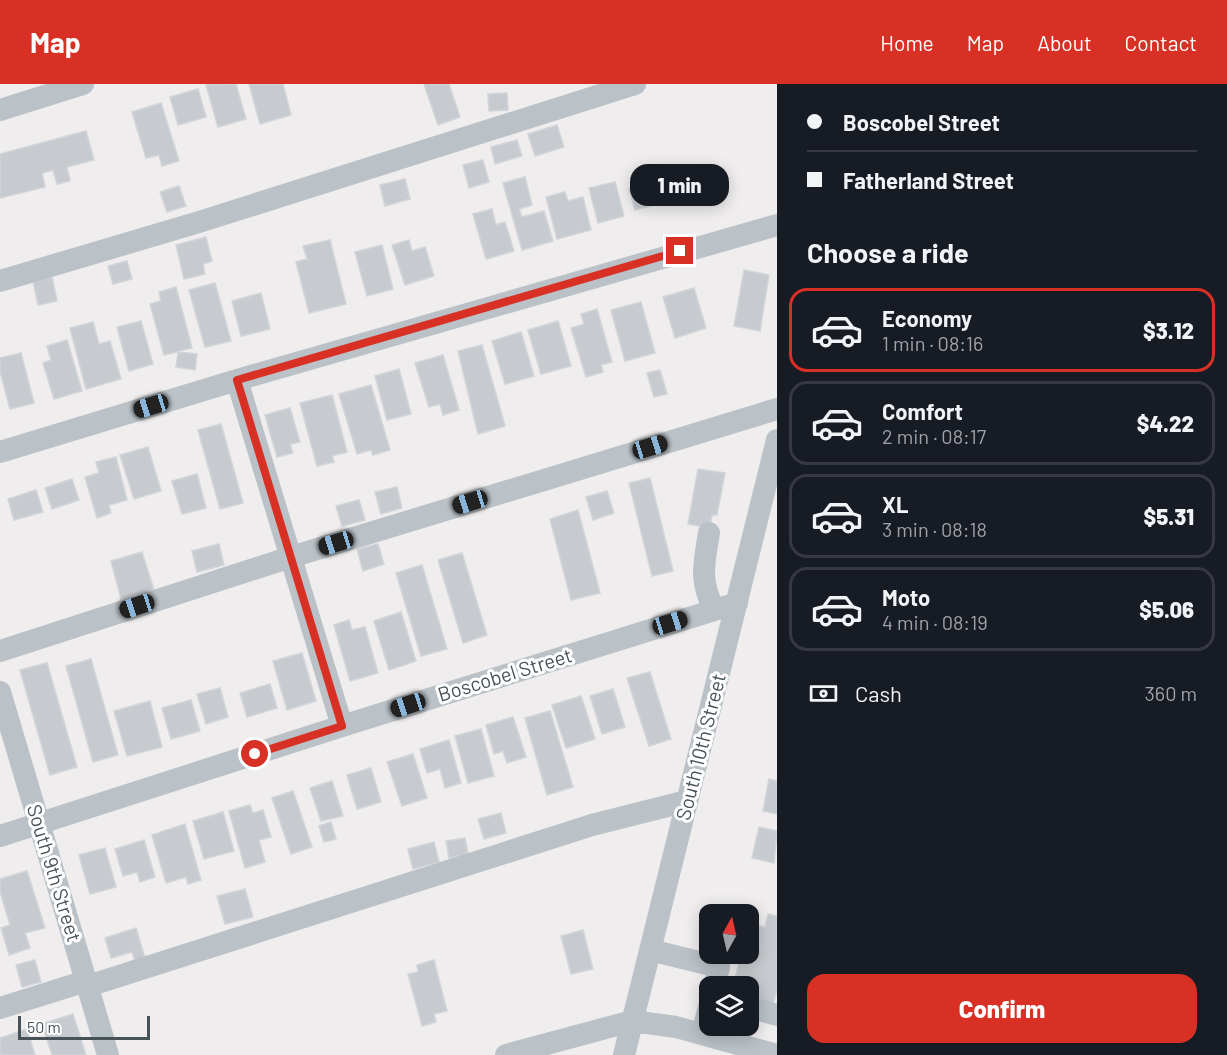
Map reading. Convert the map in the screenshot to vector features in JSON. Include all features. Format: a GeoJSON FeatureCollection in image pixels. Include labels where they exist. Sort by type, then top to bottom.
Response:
{"type":"FeatureCollection","features":[{"type":"Feature","properties":{"kind":"street"},"geometry":{"type":"LineString","coordinates":[[0,110],[83,84]]}},
{"type":"Feature","properties":{"kind":"street"},"geometry":{"type":"LineString","coordinates":[[0,281],[199,222],[635,84]]}},
{"type":"Feature","properties":{"kind":"street"},"geometry":{"type":"LineString","coordinates":[[0,452],[237,380],[777,225]]}},
{"type":"Feature","properties":{"kind":"street"},"geometry":{"type":"LineString","coordinates":[[237,380],[342,726]]}},
{"type":"Feature","properties":{"kind":"street"},"geometry":{"type":"LineString","coordinates":[[0,651],[291,557],[777,409]]}},
{"type":"Feature","properties":{"kind":"street","name":"South 10th Street"},"geometry":{"type":"LineString","coordinates":[[624,1055],[777,440]]}},
{"type":"Feature","properties":{"kind":"street"},"geometry":{"type":"LineString","coordinates":[[709,533],[702,575],[705,592],[714,609]]}},
{"type":"Feature","properties":{"kind":"street","name":"Boscobel Street"},"geometry":{"type":"LineString","coordinates":[[0,836],[737,603]]}},
{"type":"Feature","properties":{"kind":"street","name":"South 9th Street"},"geometry":{"type":"LineString","coordinates":[[0,692],[108,1055]]}},
{"type":"Feature","properties":{"kind":"street"},"geometry":{"type":"LineString","coordinates":[[0,1008],[87,984],[592,825],[687,801]]}},
{"type":"Feature","properties":{"kind":"street"},"geometry":{"type":"LineString","coordinates":[[650,950],[719,967],[717,976]]}},
{"type":"Feature","properties":{"kind":"street"},"geometry":{"type":"LineString","coordinates":[[759,1010],[777,1015]]}},
{"type":"Feature","properties":{"kind":"street"},"geometry":{"type":"LineString","coordinates":[[506,1055],[632,1021],[676,1027],[699,1033]]}},
{"type":"Feature","properties":{"kind":"street"},"geometry":{"type":"LineString","coordinates":[[709,1036],[777,1055]]}},
{"type":"Feature","properties":{"kind":"building"},"geometry":{"type":"Polygon","coordinates":[[[236,84],[246,119],[218,127],[206,85],[236,84]]]}},
{"type":"Feature","properties":{"kind":"building"},"geometry":{"type":"Polygon","coordinates":[[[249,84],[283,84],[291,115],[260,124],[249,84]]]}},
{"type":"Feature","properties":{"kind":"building"},"geometry":{"type":"Polygon","coordinates":[[[424,84],[449,84],[460,117],[438,125],[424,84]]]}},
{"type":"Feature","properties":{"kind":"building"},"geometry":{"type":"Polygon","coordinates":[[[198,89],[206,117],[178,125],[170,97],[198,89]]]}},
{"type":"Feature","properties":{"kind":"building"},"geometry":{"type":"Polygon","coordinates":[[[507,93],[508,110],[489,111],[488,94],[507,93]]]}},
{"type":"Feature","properties":{"kind":"building"},"geometry":{"type":"Polygon","coordinates":[[[161,103],[179,161],[162,166],[159,155],[146,158],[132,112],[161,103]]]}},
{"type":"Feature","properties":{"kind":"building"},"geometry":{"type":"Polygon","coordinates":[[[557,125],[564,147],[535,156],[528,134],[557,125]]]}},
{"type":"Feature","properties":{"kind":"building"},"geometry":{"type":"Polygon","coordinates":[[[86,131],[94,160],[67,167],[70,181],[57,184],[53,170],[42,173],[45,187],[0,198],[0,154],[86,131]]]}},
{"type":"Feature","properties":{"kind":"building"},"geometry":{"type":"Polygon","coordinates":[[[517,140],[522,156],[495,164],[491,147],[517,140]]]}},
{"type":"Feature","properties":{"kind":"building"},"geometry":{"type":"Polygon","coordinates":[[[483,160],[489,182],[469,188],[463,165],[483,160]]]}},
{"type":"Feature","properties":{"kind":"building"},"geometry":{"type":"Polygon","coordinates":[[[649,173],[658,204],[635,210],[629,189],[639,186],[636,176],[649,173]]]}},
{"type":"Feature","properties":{"kind":"building"},"geometry":{"type":"Polygon","coordinates":[[[525,177],[532,205],[519,209],[522,217],[544,211],[553,241],[522,250],[503,183],[525,177]]]}},
{"type":"Feature","properties":{"kind":"building"},"geometry":{"type":"Polygon","coordinates":[[[405,179],[410,199],[385,206],[380,185],[405,179]]]}},
{"type":"Feature","properties":{"kind":"building"},"geometry":{"type":"Polygon","coordinates":[[[615,182],[624,216],[598,223],[589,188],[615,182]]]}},
{"type":"Feature","properties":{"kind":"building"},"geometry":{"type":"Polygon","coordinates":[[[179,186],[186,206],[167,212],[160,192],[179,186]]]}},
{"type":"Feature","properties":{"kind":"building"},"geometry":{"type":"Polygon","coordinates":[[[565,192],[568,201],[583,197],[591,230],[557,239],[546,197],[565,192]]]}},
{"type":"Feature","properties":{"kind":"building"},"geometry":{"type":"Polygon","coordinates":[[[492,209],[496,225],[505,222],[514,251],[486,259],[473,214],[492,209]]]}},
{"type":"Feature","properties":{"kind":"building"},"geometry":{"type":"Polygon","coordinates":[[[206,237],[212,261],[203,264],[205,274],[184,279],[176,245],[206,237]]]}},
{"type":"Feature","properties":{"kind":"building"},"geometry":{"type":"Polygon","coordinates":[[[330,240],[346,304],[309,313],[296,262],[307,259],[303,246],[330,240]]]}},
{"type":"Feature","properties":{"kind":"building"},"geometry":{"type":"Polygon","coordinates":[[[409,240],[412,251],[425,247],[434,276],[405,285],[392,245],[409,240]]]}},
{"type":"Feature","properties":{"kind":"building"},"geometry":{"type":"Polygon","coordinates":[[[382,245],[393,289],[367,296],[355,252],[382,245]]]}},
{"type":"Feature","properties":{"kind":"building"},"geometry":{"type":"Polygon","coordinates":[[[127,261],[132,279],[113,284],[108,266],[127,261]]]}},
{"type":"Feature","properties":{"kind":"building"},"geometry":{"type":"Polygon","coordinates":[[[744,270],[769,275],[760,331],[734,326],[744,270]]]}},
{"type":"Feature","properties":{"kind":"building"},"geometry":{"type":"Polygon","coordinates":[[[52,277],[57,301],[38,305],[33,281],[52,277]]]}},
{"type":"Feature","properties":{"kind":"building"},"geometry":{"type":"Polygon","coordinates":[[[215,283],[231,341],[205,347],[189,290],[215,283]]]}},
{"type":"Feature","properties":{"kind":"building"},"geometry":{"type":"Polygon","coordinates":[[[176,287],[192,348],[164,355],[150,304],[161,301],[159,292],[176,287]]]}},
{"type":"Feature","properties":{"kind":"building"},"geometry":{"type":"Polygon","coordinates":[[[694,288],[706,328],[675,338],[663,297],[694,288]]]}},
{"type":"Feature","properties":{"kind":"building"},"geometry":{"type":"Polygon","coordinates":[[[261,293],[270,329],[241,336],[232,301],[261,293]]]}},
{"type":"Feature","properties":{"kind":"building"},"geometry":{"type":"Polygon","coordinates":[[[641,302],[655,353],[625,361],[611,310],[641,302]]]}},
{"type":"Feature","properties":{"kind":"building"},"geometry":{"type":"Polygon","coordinates":[[[597,309],[612,362],[601,365],[603,372],[586,377],[571,328],[584,324],[581,314],[597,309]]]}},
{"type":"Feature","properties":{"kind":"building"},"geometry":{"type":"Polygon","coordinates":[[[141,321],[153,364],[129,371],[117,327],[141,321]]]}},
{"type":"Feature","properties":{"kind":"building"},"geometry":{"type":"Polygon","coordinates":[[[558,321],[571,366],[541,374],[528,330],[558,321]]]}},
{"type":"Feature","properties":{"kind":"building"},"geometry":{"type":"Polygon","coordinates":[[[93,322],[99,344],[110,341],[121,379],[86,389],[70,328],[93,322]]]}},
{"type":"Feature","properties":{"kind":"building"},"geometry":{"type":"Polygon","coordinates":[[[521,332],[534,376],[505,384],[492,341],[521,332]]]}},
{"type":"Feature","properties":{"kind":"building"},"geometry":{"type":"Polygon","coordinates":[[[67,340],[82,391],[54,399],[43,363],[51,360],[47,346],[67,340]]]}},
{"type":"Feature","properties":{"kind":"building"},"geometry":{"type":"Polygon","coordinates":[[[482,345],[505,426],[478,434],[458,351],[482,345]]]}},
{"type":"Feature","properties":{"kind":"building"},"geometry":{"type":"Polygon","coordinates":[[[178,352],[197,354],[195,370],[176,367],[178,352]]]}},
{"type":"Feature","properties":{"kind":"building"},"geometry":{"type":"Polygon","coordinates":[[[21,353],[34,403],[10,409],[0,372],[0,358],[21,353]]]}},
{"type":"Feature","properties":{"kind":"building"},"geometry":{"type":"Polygon","coordinates":[[[443,355],[459,410],[443,415],[440,404],[429,407],[415,363],[443,355]]]}},
{"type":"Feature","properties":{"kind":"building"},"geometry":{"type":"Polygon","coordinates":[[[399,369],[411,414],[387,420],[375,376],[399,369]]]}},
{"type":"Feature","properties":{"kind":"building"},"geometry":{"type":"Polygon","coordinates":[[[660,370],[667,394],[654,397],[647,373],[660,370]]]}},
{"type":"Feature","properties":{"kind":"building"},"geometry":{"type":"Polygon","coordinates":[[[371,385],[390,450],[373,455],[371,450],[357,454],[339,394],[371,385]]]}},
{"type":"Feature","properties":{"kind":"building"},"geometry":{"type":"Polygon","coordinates":[[[332,395],[347,452],[332,456],[334,462],[317,466],[300,403],[332,395]]]}},
{"type":"Feature","properties":{"kind":"building"},"geometry":{"type":"Polygon","coordinates":[[[290,408],[300,442],[290,444],[293,453],[277,457],[265,415],[290,408]]]}},
{"type":"Feature","properties":{"kind":"building"},"geometry":{"type":"Polygon","coordinates":[[[221,424],[243,503],[220,509],[198,430],[221,424]]]}},
{"type":"Feature","properties":{"kind":"building"},"geometry":{"type":"Polygon","coordinates":[[[148,447],[161,491],[134,499],[120,455],[148,447]]]}},
{"type":"Feature","properties":{"kind":"building"},"geometry":{"type":"Polygon","coordinates":[[[116,457],[127,500],[109,505],[111,513],[97,518],[85,477],[99,473],[96,462],[116,457]]]}},
{"type":"Feature","properties":{"kind":"building"},"geometry":{"type":"Polygon","coordinates":[[[698,469],[725,473],[717,515],[712,515],[710,528],[688,524],[698,469]]]}},
{"type":"Feature","properties":{"kind":"building"},"geometry":{"type":"Polygon","coordinates":[[[197,474],[206,508],[182,514],[172,481],[197,474]]]}},
{"type":"Feature","properties":{"kind":"building"},"geometry":{"type":"Polygon","coordinates":[[[650,478],[673,571],[652,576],[629,483],[650,478]]]}},
{"type":"Feature","properties":{"kind":"building"},"geometry":{"type":"Polygon","coordinates":[[[72,479],[79,500],[52,509],[45,488],[72,479]]]}},
{"type":"Feature","properties":{"kind":"building"},"geometry":{"type":"Polygon","coordinates":[[[397,487],[402,508],[381,514],[375,492],[397,487]]]}},
{"type":"Feature","properties":{"kind":"building"},"geometry":{"type":"Polygon","coordinates":[[[36,490],[43,512],[14,520],[8,499],[36,490]]]}},
{"type":"Feature","properties":{"kind":"building"},"geometry":{"type":"Polygon","coordinates":[[[607,491],[614,513],[593,520],[586,497],[607,491]]]}},
{"type":"Feature","properties":{"kind":"building"},"geometry":{"type":"Polygon","coordinates":[[[359,500],[365,520],[342,526],[336,506],[359,500]]]}},
{"type":"Feature","properties":{"kind":"building"},"geometry":{"type":"Polygon","coordinates":[[[578,510],[600,593],[571,600],[550,519],[578,510]]]}},
{"type":"Feature","properties":{"kind":"building"},"geometry":{"type":"Polygon","coordinates":[[[219,544],[224,565],[197,572],[192,551],[219,544]]]}},
{"type":"Feature","properties":{"kind":"building"},"geometry":{"type":"Polygon","coordinates":[[[378,544],[384,564],[363,571],[357,549],[378,544]]]}},
{"type":"Feature","properties":{"kind":"building"},"geometry":{"type":"Polygon","coordinates":[[[142,552],[154,590],[121,599],[111,561],[142,552]]]}},
{"type":"Feature","properties":{"kind":"building"},"geometry":{"type":"Polygon","coordinates":[[[462,553],[487,635],[463,643],[438,560],[462,553]]]}},
{"type":"Feature","properties":{"kind":"building"},"geometry":{"type":"Polygon","coordinates":[[[422,565],[447,649],[421,656],[396,573],[422,565]]]}},
{"type":"Feature","properties":{"kind":"building"},"geometry":{"type":"Polygon","coordinates":[[[401,612],[416,661],[389,670],[374,621],[401,612]]]}},
{"type":"Feature","properties":{"kind":"building"},"geometry":{"type":"Polygon","coordinates":[[[349,620],[352,630],[365,627],[378,673],[350,681],[334,625],[349,620]]]}},
{"type":"Feature","properties":{"kind":"building"},"geometry":{"type":"Polygon","coordinates":[[[302,653],[316,701],[287,710],[273,661],[302,653]]]}},
{"type":"Feature","properties":{"kind":"building"},"geometry":{"type":"Polygon","coordinates":[[[91,659],[118,755],[93,762],[66,666],[91,659]]]}},
{"type":"Feature","properties":{"kind":"building"},"geometry":{"type":"Polygon","coordinates":[[[47,663],[77,767],[50,775],[20,670],[47,663]]]}},
{"type":"Feature","properties":{"kind":"building"},"geometry":{"type":"Polygon","coordinates":[[[650,672],[671,739],[649,746],[627,678],[650,672]]]}},
{"type":"Feature","properties":{"kind":"building"},"geometry":{"type":"Polygon","coordinates":[[[270,684],[277,708],[247,717],[240,693],[270,684]]]}},
{"type":"Feature","properties":{"kind":"building"},"geometry":{"type":"Polygon","coordinates":[[[220,688],[228,717],[206,724],[197,694],[220,688]]]}},
{"type":"Feature","properties":{"kind":"building"},"geometry":{"type":"Polygon","coordinates":[[[613,689],[625,727],[602,734],[590,696],[613,689]]]}},
{"type":"Feature","properties":{"kind":"building"},"geometry":{"type":"Polygon","coordinates":[[[581,696],[595,739],[566,748],[552,705],[581,696]]]}},
{"type":"Feature","properties":{"kind":"building"},"geometry":{"type":"Polygon","coordinates":[[[191,700],[200,731],[171,739],[162,708],[191,700]]]}},
{"type":"Feature","properties":{"kind":"building"},"geometry":{"type":"Polygon","coordinates":[[[150,701],[162,747],[127,756],[114,711],[150,701]]]}},
{"type":"Feature","properties":{"kind":"building"},"geometry":{"type":"Polygon","coordinates":[[[550,711],[573,787],[547,795],[525,718],[550,711]]]}},
{"type":"Feature","properties":{"kind":"building"},"geometry":{"type":"Polygon","coordinates":[[[513,717],[526,757],[507,763],[503,751],[494,754],[486,725],[513,717]]]}},
{"type":"Feature","properties":{"kind":"building"},"geometry":{"type":"Polygon","coordinates":[[[481,729],[494,776],[468,783],[455,736],[481,729]]]}},
{"type":"Feature","properties":{"kind":"building"},"geometry":{"type":"Polygon","coordinates":[[[449,740],[461,783],[445,788],[440,769],[427,773],[420,749],[449,740]]]}},
{"type":"Feature","properties":{"kind":"building"},"geometry":{"type":"Polygon","coordinates":[[[413,754],[427,798],[402,806],[387,762],[413,754]]]}},
{"type":"Feature","properties":{"kind":"building"},"geometry":{"type":"Polygon","coordinates":[[[371,768],[381,802],[357,809],[347,775],[371,768]]]}},
{"type":"Feature","properties":{"kind":"building"},"geometry":{"type":"Polygon","coordinates":[[[769,779],[777,781],[777,814],[763,811],[769,779]]]}},
{"type":"Feature","properties":{"kind":"building"},"geometry":{"type":"Polygon","coordinates":[[[332,781],[343,816],[321,821],[310,788],[332,781]]]}},
{"type":"Feature","properties":{"kind":"building"},"geometry":{"type":"Polygon","coordinates":[[[293,791],[312,847],[291,854],[272,798],[293,791]]]}},
{"type":"Feature","properties":{"kind":"building"},"geometry":{"type":"Polygon","coordinates":[[[250,805],[253,813],[263,810],[271,837],[259,840],[265,862],[245,868],[229,811],[250,805]]]}},
{"type":"Feature","properties":{"kind":"building"},"geometry":{"type":"Polygon","coordinates":[[[223,812],[234,851],[204,859],[193,821],[223,812]]]}},
{"type":"Feature","properties":{"kind":"building"},"geometry":{"type":"Polygon","coordinates":[[[501,813],[506,833],[484,839],[478,819],[501,813]]]}},
{"type":"Feature","properties":{"kind":"building"},"geometry":{"type":"Polygon","coordinates":[[[331,822],[336,839],[324,842],[319,826],[331,822]]]}},
{"type":"Feature","properties":{"kind":"building"},"geometry":{"type":"Polygon","coordinates":[[[185,824],[201,880],[188,884],[186,877],[166,883],[152,835],[185,824]]]}},
{"type":"Feature","properties":{"kind":"building"},"geometry":{"type":"Polygon","coordinates":[[[759,827],[777,831],[774,863],[752,858],[759,827]]]}},
{"type":"Feature","properties":{"kind":"building"},"geometry":{"type":"Polygon","coordinates":[[[465,838],[468,854],[449,858],[446,841],[465,838]]]}},
{"type":"Feature","properties":{"kind":"building"},"geometry":{"type":"Polygon","coordinates":[[[144,840],[155,877],[140,882],[137,872],[123,876],[115,849],[144,840]]]}},
{"type":"Feature","properties":{"kind":"building"},"geometry":{"type":"Polygon","coordinates":[[[434,842],[439,862],[413,869],[408,849],[434,842]]]}},
{"type":"Feature","properties":{"kind":"building"},"geometry":{"type":"Polygon","coordinates":[[[105,848],[116,887],[90,894],[79,855],[105,848]]]}},
{"type":"Feature","properties":{"kind":"building"},"geometry":{"type":"Polygon","coordinates":[[[27,871],[45,928],[25,933],[30,948],[9,955],[1,928],[10,925],[0,892],[0,879],[27,871]]]}},
{"type":"Feature","properties":{"kind":"building"},"geometry":{"type":"Polygon","coordinates":[[[245,889],[253,917],[225,924],[217,896],[245,889]]]}},
{"type":"Feature","properties":{"kind":"building"},"geometry":{"type":"Polygon","coordinates":[[[768,914],[777,916],[777,989],[772,1009],[759,1006],[759,976],[736,976],[739,964],[759,964],[759,926],[765,927],[768,914]]]}},
{"type":"Feature","properties":{"kind":"building"},"geometry":{"type":"Polygon","coordinates":[[[136,928],[145,958],[135,961],[132,952],[111,958],[105,938],[136,928]]]}},
{"type":"Feature","properties":{"kind":"building"},"geometry":{"type":"Polygon","coordinates":[[[583,930],[593,969],[571,974],[561,936],[583,930]]]}},
{"type":"Feature","properties":{"kind":"building"},"geometry":{"type":"Polygon","coordinates":[[[35,960],[41,982],[22,987],[16,965],[35,960]]]}},
{"type":"Feature","properties":{"kind":"building"},"geometry":{"type":"Polygon","coordinates":[[[434,960],[447,1011],[434,1014],[436,1022],[422,1026],[408,974],[418,972],[417,965],[434,960]]]}},
{"type":"Feature","properties":{"kind":"building"},"geometry":{"type":"Polygon","coordinates":[[[73,1014],[86,1055],[52,1055],[42,1024],[73,1014]]]}},
{"type":"Feature","properties":{"kind":"building"},"geometry":{"type":"Polygon","coordinates":[[[27,1029],[35,1055],[0,1055],[0,1038],[27,1029]]]}},
{"type":"Feature","properties":{"kind":"route"},"geometry":{"type":"LineString","coordinates":[[255,754],[342,726],[237,380],[680,251]]}}]}
